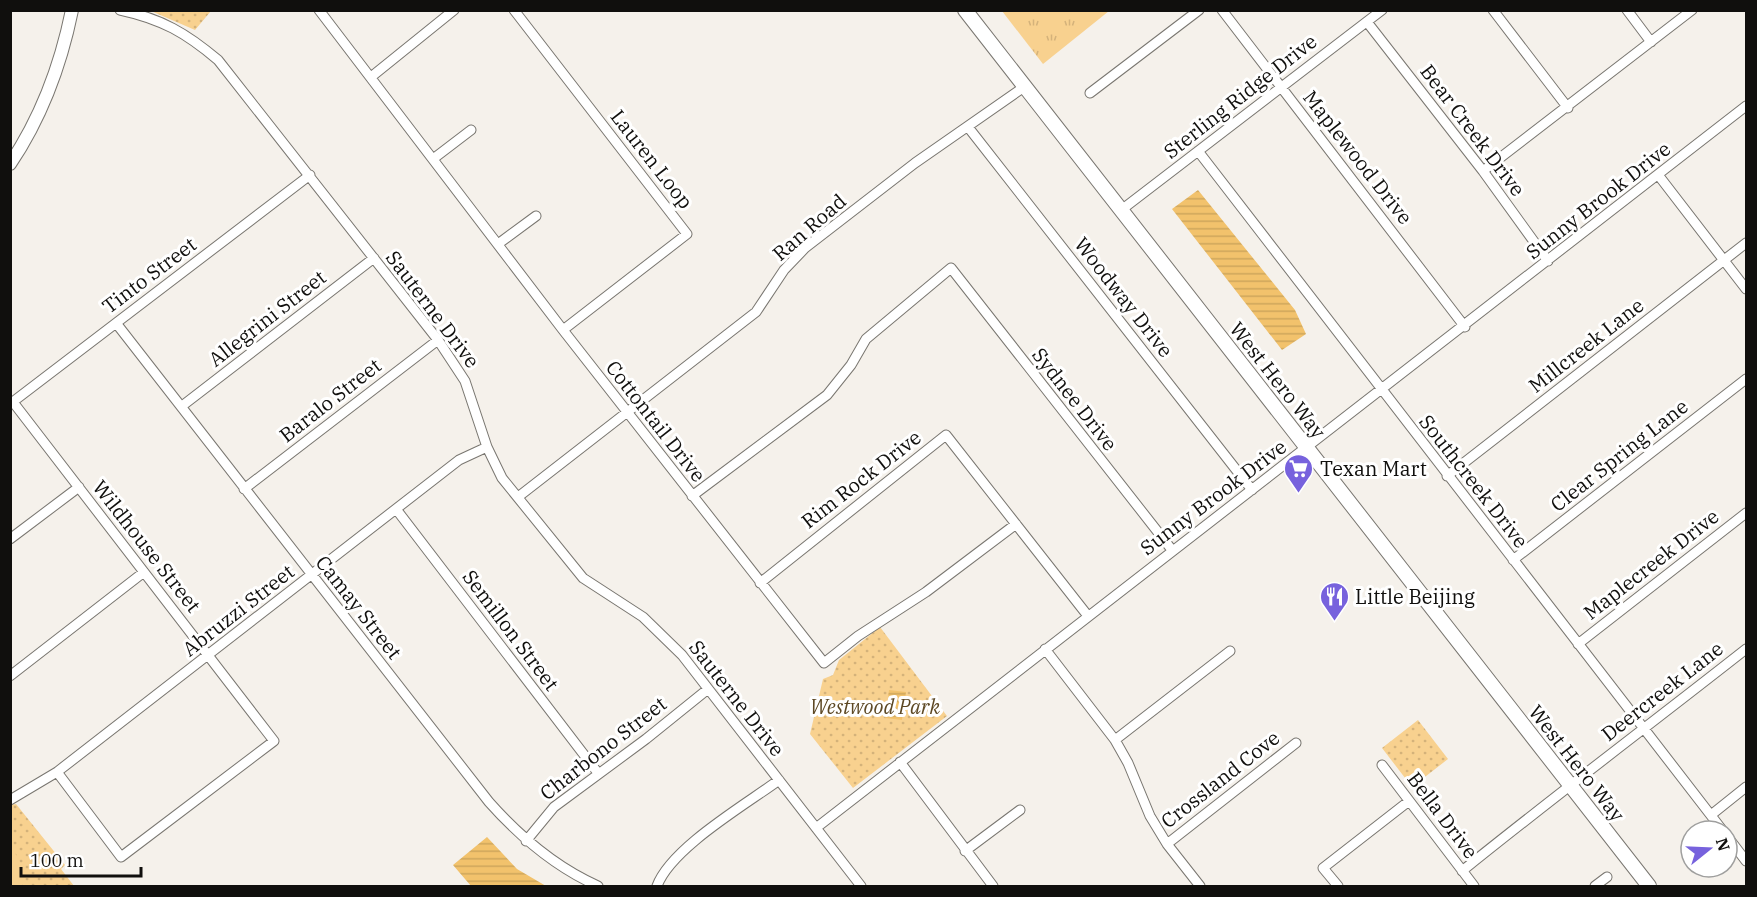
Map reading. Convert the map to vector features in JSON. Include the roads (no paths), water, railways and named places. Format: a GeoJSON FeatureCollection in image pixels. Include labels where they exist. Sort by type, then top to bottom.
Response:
{"type":"FeatureCollection","features":[{"type":"Feature","properties":{"kind":"main road","name":"West Hero Way"},"geometry":{"type":"LineString","coordinates":[[964,10],[1649,886]]}},
{"type":"Feature","properties":{"kind":"street"},"geometry":{"type":"LineString","coordinates":[[10,164],[24,143],[63,54],[72,10]]}},
{"type":"Feature","properties":{"kind":"street","name":"Sauterne Drive"},"geometry":{"type":"LineString","coordinates":[[120,10],[151,17],[177,29],[218,60],[438,340],[465,381],[487,447],[502,478],[583,578],[643,616],[682,655],[861,886]]}},
{"type":"Feature","properties":{"kind":"street","name":"Cottontail Drive"},"geometry":{"type":"LineString","coordinates":[[319,10],[563,330],[824,663],[873,626],[927,592],[1016,524]]}},
{"type":"Feature","properties":{"kind":"street"},"geometry":{"type":"LineString","coordinates":[[371,77],[454,10]]}},
{"type":"Feature","properties":{"kind":"street","name":"Lauren Loop"},"geometry":{"type":"LineString","coordinates":[[514,10],[687,234],[563,330]]}},
{"type":"Feature","properties":{"kind":"street"},"geometry":{"type":"LineString","coordinates":[[1090,93],[1199,10]]}},
{"type":"Feature","properties":{"kind":"street","name":"Maplewood Drive"},"geometry":{"type":"LineString","coordinates":[[1222,10],[1465,327]]}},
{"type":"Feature","properties":{"kind":"street","name":"Sterling Ridge Drive"},"geometry":{"type":"LineString","coordinates":[[1120,211],[1382,10]]}},
{"type":"Feature","properties":{"kind":"street"},"geometry":{"type":"LineString","coordinates":[[1493,10],[1568,108]]}},
{"type":"Feature","properties":{"kind":"street"},"geometry":{"type":"LineString","coordinates":[[1627,10],[1652,42]]}},
{"type":"Feature","properties":{"kind":"street"},"geometry":{"type":"LineString","coordinates":[[1483,171],[1568,108],[1692,10]]}},
{"type":"Feature","properties":{"kind":"street","name":"Bear Creek Drive"},"geometry":{"type":"LineString","coordinates":[[1367,22],[1483,171],[1548,261]]}},
{"type":"Feature","properties":{"kind":"street","name":"Ran Road"},"geometry":{"type":"LineString","coordinates":[[518,496],[756,312],[784,270],[805,248],[915,163],[1024,87]]}},
{"type":"Feature","properties":{"kind":"street","name":"Sunny Brook Drive"},"geometry":{"type":"LineString","coordinates":[[816,828],[1172,550],[1382,392],[1746,106]]}},
{"type":"Feature","properties":{"kind":"street","name":"Woodway Drive"},"geometry":{"type":"LineString","coordinates":[[968,127],[1252,490]]}},
{"type":"Feature","properties":{"kind":"street"},"geometry":{"type":"LineString","coordinates":[[433,159],[471,130]]}},
{"type":"Feature","properties":{"kind":"street","name":"Southcreek Drive"},"geometry":{"type":"LineString","coordinates":[[1198,151],[1714,819]]}},
{"type":"Feature","properties":{"kind":"street","name":"Tinto Street"},"geometry":{"type":"LineString","coordinates":[[12,403],[310,175]]}},
{"type":"Feature","properties":{"kind":"street"},"geometry":{"type":"LineString","coordinates":[[1659,176],[1746,289]]}},
{"type":"Feature","properties":{"kind":"street"},"geometry":{"type":"LineString","coordinates":[[498,244],[536,216]]}},
{"type":"Feature","properties":{"kind":"street","name":"Millcreek Lane"},"geometry":{"type":"LineString","coordinates":[[1448,476],[1746,243]]}},
{"type":"Feature","properties":{"kind":"street","name":"Allegrini Street"},"geometry":{"type":"LineString","coordinates":[[182,406],[374,258]]}},
{"type":"Feature","properties":{"kind":"street","name":"Sydnee Drive"},"geometry":{"type":"LineString","coordinates":[[692,496],[827,395],[851,365],[866,339],[951,268],[1172,550]]}},
{"type":"Feature","properties":{"kind":"street","name":"Camay Street"},"geometry":{"type":"LineString","coordinates":[[116,322],[489,802],[526,841],[568,873],[598,886]]}},
{"type":"Feature","properties":{"kind":"street","name":"Baralo Street"},"geometry":{"type":"LineString","coordinates":[[244,489],[438,340]]}},
{"type":"Feature","properties":{"kind":"street","name":"Clear Spring Lane"},"geometry":{"type":"LineString","coordinates":[[1513,560],[1746,379]]}},
{"type":"Feature","properties":{"kind":"street","name":"Wildhouse Street"},"geometry":{"type":"LineString","coordinates":[[12,403],[274,741],[121,857],[57,772]]}},
{"type":"Feature","properties":{"kind":"street","name":"Rim Rock Drive"},"geometry":{"type":"LineString","coordinates":[[760,583],[946,435],[1088,616]]}},
{"type":"Feature","properties":{"kind":"street","name":"Abruzzi Street"},"geometry":{"type":"LineString","coordinates":[[10,800],[57,772],[459,460],[487,447]]}},
{"type":"Feature","properties":{"kind":"street"},"geometry":{"type":"LineString","coordinates":[[10,539],[79,487]]}},
{"type":"Feature","properties":{"kind":"street","name":"Semillon Street"},"geometry":{"type":"LineString","coordinates":[[396,509],[598,773]]}},
{"type":"Feature","properties":{"kind":"street","name":"Maplecreek Drive"},"geometry":{"type":"LineString","coordinates":[[1578,644],[1746,513]]}},
{"type":"Feature","properties":{"kind":"street"},"geometry":{"type":"LineString","coordinates":[[10,676],[144,572]]}},
{"type":"Feature","properties":{"kind":"street"},"geometry":{"type":"LineString","coordinates":[[1045,649],[1115,740],[1128,763],[1150,816],[1167,844],[1200,886]]}},
{"type":"Feature","properties":{"kind":"street","name":"Deercreek Lane"},"geometry":{"type":"LineString","coordinates":[[1462,871],[1569,784],[1643,730],[1746,649]]}},
{"type":"Feature","properties":{"kind":"street"},"geometry":{"type":"LineString","coordinates":[[1115,740],[1230,651]]}},
{"type":"Feature","properties":{"kind":"street","name":"Charbono Street"},"geometry":{"type":"LineString","coordinates":[[526,841],[554,807],[646,739],[708,689]]}},
{"type":"Feature","properties":{"kind":"street","name":"Crossland Cove"},"geometry":{"type":"LineString","coordinates":[[1167,844],[1296,743]]}},
{"type":"Feature","properties":{"kind":"street"},"geometry":{"type":"LineString","coordinates":[[900,762],[993,886]]}},
{"type":"Feature","properties":{"kind":"street","name":"Bella Drive"},"geometry":{"type":"LineString","coordinates":[[1382,765],[1474,886]]}},
{"type":"Feature","properties":{"kind":"street"},"geometry":{"type":"LineString","coordinates":[[657,886],[661,877],[680,853],[779,780]]}},
{"type":"Feature","properties":{"kind":"street"},"geometry":{"type":"LineString","coordinates":[[1711,815],[1746,787]]}},
{"type":"Feature","properties":{"kind":"street"},"geometry":{"type":"LineString","coordinates":[[1338,886],[1323,868],[1409,801]]}},
{"type":"Feature","properties":{"kind":"street"},"geometry":{"type":"LineString","coordinates":[[965,851],[1020,810]]}},
{"type":"Feature","properties":{"kind":"street"},"geometry":{"type":"LineString","coordinates":[[1595,886],[1607,877]]}},
{"type":"Feature","properties":{"kind":"place","name":"Texan Mart"},"geometry":{"type":"Point","coordinates":[1299,494]}},
{"type":"Feature","properties":{"kind":"place","name":"Little Beijing"},"geometry":{"type":"Point","coordinates":[1334,622]}},
{"type":"Feature","properties":{"kind":"park label","name":"Westwood Park"},"geometry":{"type":"Point","coordinates":[875,706]}}]}
